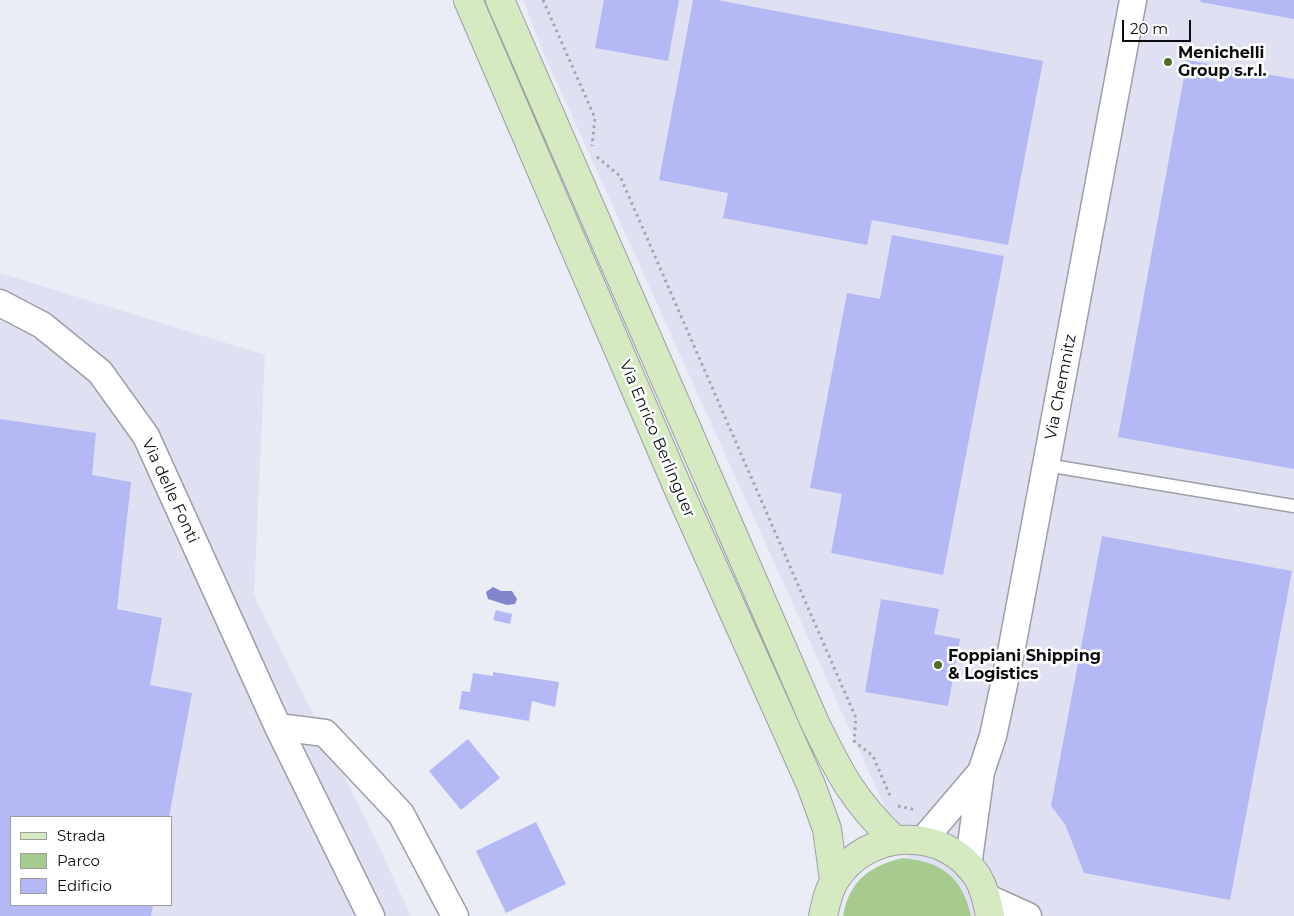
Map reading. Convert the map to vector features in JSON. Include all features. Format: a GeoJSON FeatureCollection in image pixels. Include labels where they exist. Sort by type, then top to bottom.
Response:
{"type":"FeatureCollection","features":[{"type":"Feature","properties":{"kind":"main road","name":"Via Enrico Berlinguer"},"geometry":{"type":"LineString","coordinates":[[468,0],[678,488],[811,785],[828,829],[834,880]]}},
{"type":"Feature","properties":{"kind":"main road","name":"Via Enrico Berlinguer"},"geometry":{"type":"LineString","coordinates":[[500,0],[815,723],[844,781],[875,821],[895,840]]}},
{"type":"Feature","properties":{"kind":"main road","name":"Via Enrico Berlinguer"},"geometry":{"type":"LineString","coordinates":[[824,916],[827,898],[834,880],[846,865],[860,853],[877,844],[895,840],[923,840],[948,849],[977,876],[988,907]]}},
{"type":"Feature","properties":{"kind":"street","name":"Via Chemnitz"},"geometry":{"type":"LineString","coordinates":[[968,866],[981,772],[993,736],[999,709],[1133,0]]}},
{"type":"Feature","properties":{"kind":"street","name":"Via delle Fonti"},"geometry":{"type":"LineString","coordinates":[[0,304],[42,325],[100,372],[146,436],[278,727],[371,916]]}},
{"type":"Feature","properties":{"kind":"street"},"geometry":{"type":"LineString","coordinates":[[278,727],[325,733],[401,814],[455,916]]}},
{"type":"Feature","properties":{"kind":"street","name":"Via Chemnitz"},"geometry":{"type":"LineString","coordinates":[[923,840],[981,772]]}},
{"type":"Feature","properties":{"kind":"street"},"geometry":{"type":"LineString","coordinates":[[988,907],[1028,916]]}},
{"type":"Feature","properties":{"kind":"lane"},"geometry":{"type":"LineString","coordinates":[[1046,465],[1294,506]]}},
{"type":"Feature","properties":{"kind":"path"},"geometry":{"type":"LineString","coordinates":[[543,0],[595,118],[592,152],[620,176],[856,718],[854,741],[873,756],[893,804],[903,809],[922,810]]}},
{"type":"Feature","properties":{"kind":"shaded area"},"geometry":{"type":"Polygon","coordinates":[[[523,0],[1294,0],[1294,916],[934,916],[544,54],[523,0]]]}},
{"type":"Feature","properties":{"kind":"shaded area"},"geometry":{"type":"Polygon","coordinates":[[[0,273],[265,355],[254,595],[372,832],[411,916],[0,916],[0,273]]]}},
{"type":"Feature","properties":{"kind":"green space"},"geometry":{"type":"Polygon","coordinates":[[[903,858],[929,863],[948,874],[962,891],[971,916],[843,916],[850,893],[862,877],[880,866],[903,858]]]}},
{"type":"Feature","properties":{"kind":"water"},"geometry":{"type":"Polygon","coordinates":[[[493,587],[501,591],[512,591],[517,599],[515,604],[507,605],[488,599],[486,592],[493,587]]]}},
{"type":"Feature","properties":{"kind":"building"},"geometry":{"type":"Polygon","coordinates":[[[604,0],[679,0],[668,61],[595,48],[604,0]]]}},
{"type":"Feature","properties":{"kind":"building"},"geometry":{"type":"Polygon","coordinates":[[[693,0],[717,0],[1043,61],[1008,245],[872,220],[867,245],[723,218],[728,193],[659,180],[693,0]]]}},
{"type":"Feature","properties":{"kind":"building"},"geometry":{"type":"Polygon","coordinates":[[[1201,0],[1294,0],[1294,19],[1200,2],[1201,0]]]}},
{"type":"Feature","properties":{"kind":"building"},"geometry":{"type":"Polygon","coordinates":[[[1187,60],[1294,79],[1294,469],[1118,437],[1187,60]]]}},
{"type":"Feature","properties":{"kind":"building"},"geometry":{"type":"Polygon","coordinates":[[[892,235],[1004,256],[943,575],[831,553],[842,494],[810,488],[847,293],[880,299],[892,235]]]}},
{"type":"Feature","properties":{"kind":"building"},"geometry":{"type":"Polygon","coordinates":[[[0,419],[96,433],[92,475],[131,482],[117,609],[162,618],[150,685],[192,693],[169,816],[10,816],[10,906],[153,906],[151,916],[0,916],[0,419]]]}},
{"type":"Feature","properties":{"kind":"building"},"geometry":{"type":"Polygon","coordinates":[[[1102,536],[1292,571],[1230,900],[1084,873],[1065,824],[1051,806],[1102,536]]]}},
{"type":"Feature","properties":{"kind":"building"},"geometry":{"type":"Polygon","coordinates":[[[881,599],[939,609],[934,634],[960,639],[948,706],[865,692],[881,599]]]}},
{"type":"Feature","properties":{"kind":"building"},"geometry":{"type":"Polygon","coordinates":[[[496,610],[512,614],[510,624],[493,620],[496,610]]]}},
{"type":"Feature","properties":{"kind":"building"},"geometry":{"type":"Polygon","coordinates":[[[493,672],[559,682],[555,707],[532,701],[529,721],[459,709],[462,691],[470,692],[473,673],[493,676],[493,672]]]}},
{"type":"Feature","properties":{"kind":"building"},"geometry":{"type":"Polygon","coordinates":[[[468,739],[500,778],[461,810],[429,771],[468,739]]]}},
{"type":"Feature","properties":{"kind":"building"},"geometry":{"type":"Polygon","coordinates":[[[536,822],[566,884],[506,913],[476,851],[536,822]]]}},
{"type":"Feature","properties":{"kind":"place","name":"Menichelli Group s.r.l."},"geometry":{"type":"Point","coordinates":[1168,62]}},
{"type":"Feature","properties":{"kind":"place","name":"Foppiani Shipping & Logistics"},"geometry":{"type":"Point","coordinates":[938,665]}}]}
